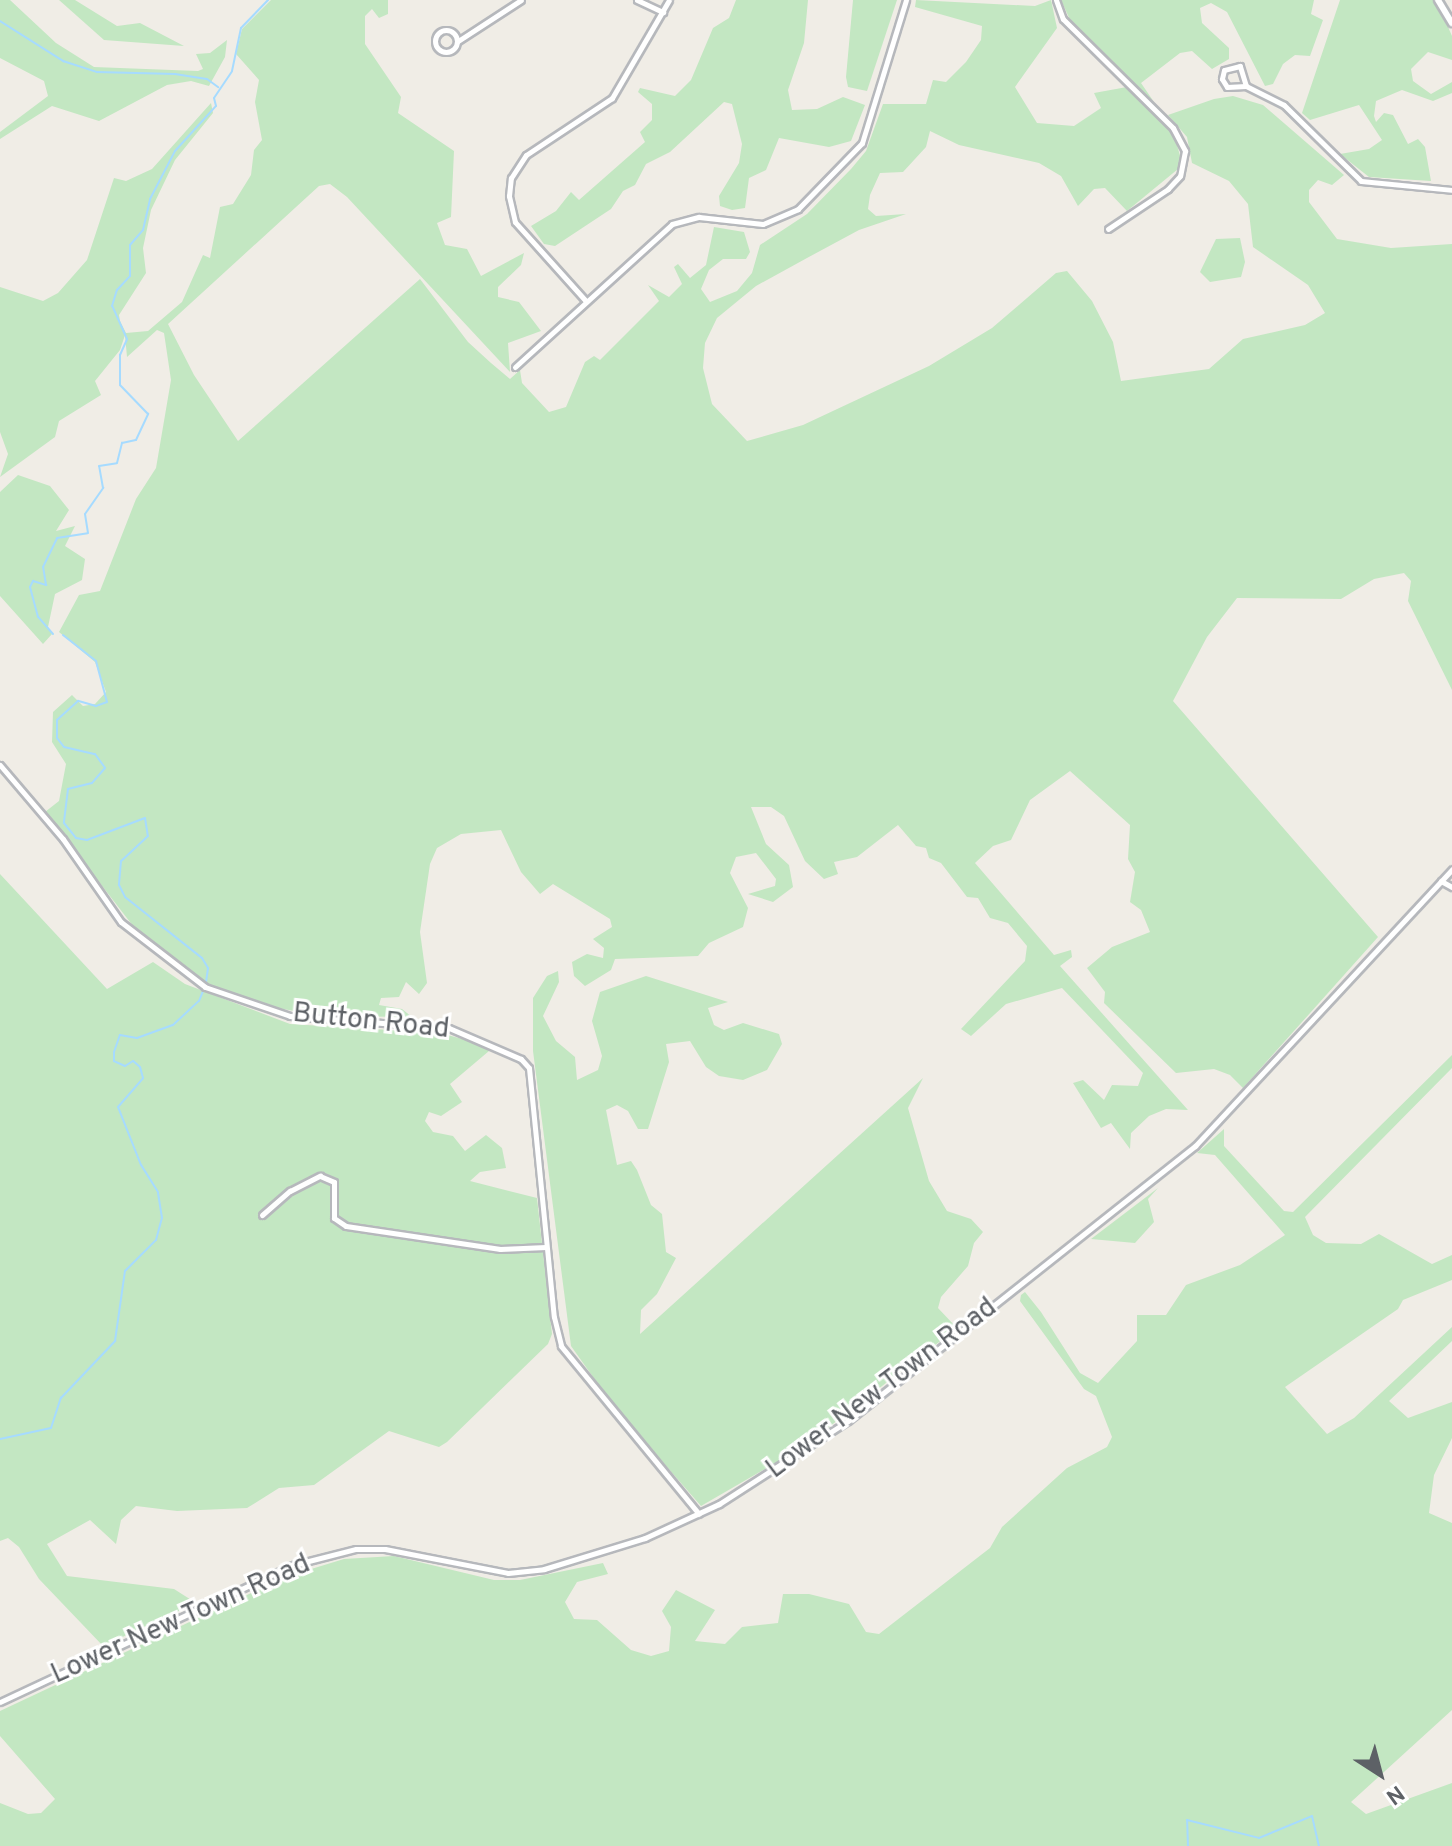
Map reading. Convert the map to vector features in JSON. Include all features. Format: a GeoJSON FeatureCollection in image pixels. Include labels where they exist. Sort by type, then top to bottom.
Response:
{"type":"FeatureCollection","features":[{"type":"Feature","properties":{"kind":"street"},"geometry":{"type":"LineString","coordinates":[[458,41],[446,30],[435,42],[445,52],[521,0]]}},
{"type":"Feature","properties":{"kind":"street"},"geometry":{"type":"LineString","coordinates":[[637,0],[663,12]]}},
{"type":"Feature","properties":{"kind":"street"},"geometry":{"type":"LineString","coordinates":[[585,301],[515,222],[509,196],[511,178],[526,155],[612,98],[669,0]]}},
{"type":"Feature","properties":{"kind":"street"},"geometry":{"type":"LineString","coordinates":[[515,367],[660,232],[682,220],[763,224],[798,209],[862,143],[906,0]]}},
{"type":"Feature","properties":{"kind":"street"},"geometry":{"type":"LineString","coordinates":[[1056,0],[1063,19],[1173,128],[1185,151],[1180,176],[1168,189],[1108,229]]}},
{"type":"Feature","properties":{"kind":"street"},"geometry":{"type":"LineString","coordinates":[[1438,0],[1452,23]]}},
{"type":"Feature","properties":{"kind":"street"},"geometry":{"type":"LineString","coordinates":[[1246,86],[1240,66],[1224,70],[1222,79],[1227,87],[1246,86],[1290,110],[1361,181],[1452,190]]}},
{"type":"Feature","properties":{"kind":"street","name":"Button Road"},"geometry":{"type":"LineString","coordinates":[[0,765],[63,839],[121,922],[205,987],[290,1016],[449,1028],[521,1059],[531,1080],[546,1247],[561,1346],[699,1514]]}},
{"type":"Feature","properties":{"kind":"street","name":"Lower New Town Road"},"geometry":{"type":"LineString","coordinates":[[0,1702],[293,1565],[356,1549],[385,1549],[524,1572],[603,1553],[699,1514],[823,1439],[1161,1175],[1229,1112],[1452,869]]}},
{"type":"Feature","properties":{"kind":"street"},"geometry":{"type":"LineString","coordinates":[[1441,881],[1452,887]]}},
{"type":"Feature","properties":{"kind":"street"},"geometry":{"type":"LineString","coordinates":[[262,1215],[290,1191],[320,1176],[334,1182],[334,1218],[346,1226],[500,1249],[546,1247]]}},
{"type":"Feature","properties":{"kind":"green space"},"geometry":{"type":"Polygon","coordinates":[[[0,0],[10,0],[56,43],[94,67],[198,71],[203,69],[196,54],[210,53],[227,40],[225,57],[209,86],[191,81],[167,85],[99,121],[52,106],[0,139],[0,132],[48,96],[44,81],[0,58],[0,0]]]}},
{"type":"Feature","properties":{"kind":"green space"},"geometry":{"type":"Polygon","coordinates":[[[59,0],[75,0],[117,26],[140,23],[184,46],[104,40],[59,0]]]}},
{"type":"Feature","properties":{"kind":"green space"},"geometry":{"type":"Polygon","coordinates":[[[271,0],[388,0],[388,14],[379,18],[372,9],[365,16],[365,44],[401,97],[398,113],[454,151],[451,217],[437,223],[445,245],[467,249],[481,276],[524,253],[521,265],[498,287],[498,297],[519,302],[541,331],[508,343],[510,372],[347,197],[330,184],[319,186],[168,324],[194,375],[238,441],[420,279],[468,342],[491,363],[510,379],[520,370],[522,383],[549,412],[566,407],[585,362],[594,356],[600,360],[659,301],[648,285],[669,297],[682,284],[674,267],[678,264],[690,278],[706,265],[714,227],[744,232],[750,252],[746,259],[723,259],[709,270],[701,289],[710,302],[737,291],[752,273],[760,245],[807,214],[851,169],[866,151],[883,104],[926,104],[933,80],[946,82],[966,62],[981,40],[982,26],[915,7],[916,0],[1035,6],[1051,0],[1057,28],[1015,87],[1037,123],[1074,126],[1101,108],[1094,93],[1127,87],[1174,135],[1181,159],[1178,169],[1127,211],[1105,188],[1094,189],[1078,206],[1061,176],[1039,163],[959,145],[930,131],[926,147],[903,172],[880,173],[870,195],[868,209],[876,216],[906,214],[859,230],[756,286],[717,318],[705,343],[703,368],[712,404],[747,441],[803,425],[929,366],[992,328],[1056,273],[1067,271],[1092,301],[1113,342],[1121,381],[1209,369],[1243,339],[1305,325],[1325,313],[1308,285],[1253,247],[1248,204],[1229,181],[1192,163],[1187,137],[1168,115],[1214,99],[1233,96],[1263,105],[1344,175],[1332,185],[1318,180],[1309,190],[1309,202],[1337,239],[1391,248],[1452,244],[1452,690],[1408,601],[1411,581],[1404,573],[1374,579],[1341,599],[1237,598],[1207,637],[1173,701],[1378,937],[1243,1088],[1230,1075],[1214,1069],[1176,1073],[1104,1003],[1105,992],[1087,968],[1112,947],[1150,932],[1141,910],[1130,902],[1135,872],[1128,859],[1130,825],[1070,771],[1030,800],[1011,840],[993,846],[975,863],[1054,955],[1071,950],[1072,957],[1060,966],[1188,1110],[1166,1109],[1149,1116],[1131,1133],[1130,1149],[1111,1123],[1101,1128],[1073,1083],[1083,1080],[1104,1100],[1112,1085],[1138,1086],[1143,1073],[1062,988],[1006,1004],[971,1036],[961,1029],[1025,961],[1027,946],[1008,923],[990,918],[978,898],[967,897],[941,863],[929,858],[926,848],[916,846],[898,825],[857,857],[834,862],[838,874],[824,879],[805,861],[784,816],[771,807],[751,807],[766,844],[789,865],[793,887],[773,902],[748,894],[775,886],[776,879],[756,853],[736,857],[730,873],[748,908],[743,927],[709,943],[698,956],[615,959],[611,970],[585,986],[574,976],[572,962],[587,954],[603,958],[604,948],[593,939],[612,927],[610,919],[553,884],[540,894],[521,872],[501,830],[461,834],[437,848],[430,864],[420,932],[427,983],[419,994],[406,982],[399,997],[381,998],[379,1005],[402,1009],[412,1017],[322,1016],[272,1007],[205,983],[140,935],[45,812],[59,801],[66,764],[52,742],[53,712],[72,695],[83,706],[95,704],[106,692],[95,662],[59,632],[79,595],[100,591],[136,499],[156,468],[171,380],[164,333],[157,330],[127,357],[125,335],[120,350],[95,381],[101,395],[59,421],[55,437],[0,477],[8,454],[0,432],[0,287],[43,301],[58,293],[87,260],[114,178],[126,181],[152,169],[211,103],[213,113],[175,160],[151,210],[143,248],[146,273],[119,315],[120,321],[126,333],[148,331],[182,302],[203,255],[210,258],[220,207],[233,204],[251,175],[254,150],[262,140],[255,102],[259,80],[236,54],[242,29],[271,0]]]}},
{"type":"Feature","properties":{"kind":"green space"},"geometry":{"type":"Polygon","coordinates":[[[736,0],[808,0],[804,43],[788,90],[792,110],[817,109],[843,97],[865,105],[851,141],[829,147],[779,138],[766,170],[749,178],[745,208],[732,210],[720,206],[719,196],[739,163],[742,144],[732,104],[724,102],[670,152],[646,164],[635,185],[623,191],[611,209],[555,246],[544,244],[531,226],[556,211],[571,192],[579,200],[645,142],[640,132],[652,120],[652,104],[638,92],[640,88],[675,96],[691,80],[713,28],[729,18],[736,0]]]}},
{"type":"Feature","properties":{"kind":"green space"},"geometry":{"type":"Polygon","coordinates":[[[853,0],[897,0],[867,91],[848,87],[846,77],[853,0]]]}},
{"type":"Feature","properties":{"kind":"green space"},"geometry":{"type":"Polygon","coordinates":[[[1061,0],[1314,0],[1311,14],[1323,20],[1310,56],[1295,55],[1283,64],[1273,84],[1265,86],[1227,12],[1211,3],[1200,8],[1202,23],[1229,48],[1229,59],[1212,69],[1192,51],[1180,53],[1141,83],[1154,102],[1071,22],[1061,0]]]}},
{"type":"Feature","properties":{"kind":"green space"},"geometry":{"type":"Polygon","coordinates":[[[1340,0],[1433,0],[1444,18],[1452,36],[1452,60],[1428,52],[1411,69],[1413,81],[1431,94],[1452,82],[1452,93],[1433,101],[1402,90],[1376,101],[1374,116],[1376,122],[1384,113],[1393,115],[1408,144],[1418,139],[1425,147],[1431,181],[1369,177],[1340,154],[1369,149],[1382,140],[1359,105],[1310,120],[1302,113],[1340,0]]]}},
{"type":"Feature","properties":{"kind":"green space"},"geometry":{"type":"Polygon","coordinates":[[[1240,238],[1245,262],[1241,277],[1210,282],[1200,272],[1216,239],[1240,238]]]}},
{"type":"Feature","properties":{"kind":"green space"},"geometry":{"type":"Polygon","coordinates":[[[18,475],[50,486],[69,510],[56,531],[75,526],[65,546],[85,559],[82,580],[55,594],[48,627],[52,634],[43,644],[0,596],[0,492],[18,475]]]}},
{"type":"Feature","properties":{"kind":"green space"},"geometry":{"type":"Polygon","coordinates":[[[0,874],[107,989],[153,962],[185,984],[290,1024],[440,1033],[485,1045],[489,1051],[450,1084],[462,1102],[441,1116],[429,1112],[425,1121],[433,1132],[453,1136],[465,1151],[486,1135],[502,1148],[506,1168],[480,1172],[470,1181],[537,1198],[552,1334],[548,1344],[447,1442],[439,1447],[389,1431],[314,1485],[279,1488],[247,1508],[177,1511],[136,1506],[121,1520],[116,1544],[90,1520],[47,1544],[67,1576],[174,1589],[196,1603],[103,1646],[39,1579],[19,1547],[8,1538],[0,1541],[0,874]]]}},
{"type":"Feature","properties":{"kind":"green space"},"geometry":{"type":"Polygon","coordinates":[[[558,971],[559,982],[543,1016],[556,1041],[575,1057],[577,1080],[598,1070],[602,1056],[592,1021],[600,992],[646,976],[728,1002],[708,1008],[714,1025],[724,1030],[743,1023],[779,1034],[782,1044],[767,1070],[743,1080],[719,1076],[706,1067],[690,1041],[666,1044],[669,1062],[648,1129],[638,1129],[628,1111],[617,1105],[606,1110],[617,1165],[631,1161],[637,1170],[651,1205],[662,1214],[666,1252],[676,1258],[657,1294],[641,1310],[640,1334],[923,1078],[908,1108],[929,1181],[947,1211],[971,1219],[983,1232],[974,1243],[968,1266],[941,1297],[938,1308],[955,1326],[952,1332],[803,1447],[701,1506],[613,1405],[571,1346],[533,1051],[533,998],[547,976],[558,971]]]}},
{"type":"Feature","properties":{"kind":"green space"},"geometry":{"type":"Polygon","coordinates":[[[1452,1055],[1452,1068],[1305,1217],[1313,1235],[1326,1243],[1361,1244],[1379,1234],[1432,1264],[1452,1255],[1452,1280],[1403,1300],[1398,1309],[1285,1387],[1327,1434],[1354,1418],[1452,1327],[1452,1341],[1389,1401],[1408,1418],[1452,1402],[1452,1438],[1434,1475],[1429,1513],[1452,1523],[1452,1710],[1351,1802],[1366,1814],[1452,1783],[1452,1846],[0,1846],[0,1803],[28,1814],[41,1813],[55,1799],[0,1736],[0,1711],[285,1577],[344,1559],[394,1556],[494,1580],[520,1580],[603,1563],[608,1574],[577,1582],[565,1602],[574,1619],[597,1620],[631,1650],[651,1656],[669,1651],[671,1627],[662,1611],[676,1590],[715,1610],[695,1641],[725,1644],[742,1627],[778,1623],[783,1594],[809,1594],[849,1604],[866,1632],[879,1634],[990,1548],[1002,1527],[1067,1468],[1107,1447],[1112,1437],[1096,1396],[1084,1389],[1020,1301],[1021,1295],[1025,1292],[1041,1312],[1080,1373],[1098,1383],[1137,1341],[1137,1315],[1166,1315],[1186,1285],[1240,1265],[1285,1235],[1215,1155],[1197,1153],[1224,1129],[1224,1146],[1284,1211],[1293,1212],[1452,1055]]]}},
{"type":"Feature","properties":{"kind":"green space"},"geometry":{"type":"Polygon","coordinates":[[[1158,1188],[1148,1199],[1154,1222],[1135,1243],[1091,1239],[1158,1188]]]}},
{"type":"Feature","properties":{"kind":"waterway"},"geometry":{"type":"LineString","coordinates":[[53,634],[38,617],[30,587],[33,581],[46,585],[43,567],[57,538],[88,533],[85,514],[103,488],[99,466],[117,463],[122,443],[136,440],[148,414],[120,385],[120,355],[127,339],[112,306],[117,290],[130,276],[130,245],[143,230],[150,199],[175,151],[216,106],[214,98],[232,71],[241,28],[268,0]]}},
{"type":"Feature","properties":{"kind":"waterway"},"geometry":{"type":"LineString","coordinates":[[0,21],[63,61],[97,72],[175,74],[207,79],[218,87]]}},
{"type":"Feature","properties":{"kind":"waterway"},"geometry":{"type":"LineString","coordinates":[[63,635],[96,661],[107,702],[96,706],[78,701],[57,720],[57,738],[64,747],[95,754],[105,768],[92,783],[68,789],[64,823],[76,838],[87,840],[145,818],[148,836],[121,861],[119,885],[125,897],[202,958],[208,968],[206,982]]}},
{"type":"Feature","properties":{"kind":"waterway"},"geometry":{"type":"LineString","coordinates":[[0,1439],[51,1428],[61,1398],[115,1341],[125,1271],[156,1240],[162,1218],[158,1192],[141,1165],[118,1107],[143,1078],[140,1067],[133,1061],[125,1066],[114,1061],[114,1052],[120,1035],[137,1038],[173,1025],[199,1001],[203,991]]}},
{"type":"Feature","properties":{"kind":"waterway"},"geometry":{"type":"LineString","coordinates":[[1188,1846],[1187,1820],[1259,1838],[1312,1816],[1319,1846]]}}]}
